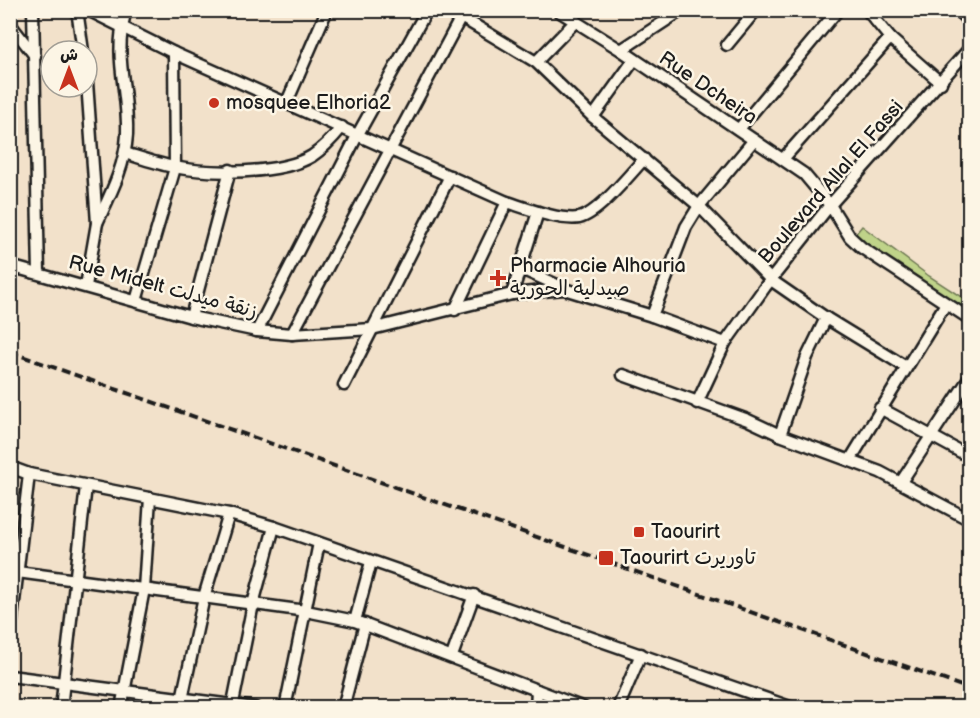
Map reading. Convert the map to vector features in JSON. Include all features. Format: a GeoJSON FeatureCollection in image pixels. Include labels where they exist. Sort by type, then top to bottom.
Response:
{"type":"FeatureCollection","features":[{"type":"Feature","properties":{"kind":"street"},"geometry":{"type":"LineString","coordinates":[[33,10],[39,273]]}},
{"type":"Feature","properties":{"kind":"street"},"geometry":{"type":"LineString","coordinates":[[77,10],[81,39]]}},
{"type":"Feature","properties":{"kind":"street"},"geometry":{"type":"LineString","coordinates":[[88,10],[174,53],[507,201],[538,212],[574,218],[589,214],[644,159]]}},
{"type":"Feature","properties":{"kind":"street"},"geometry":{"type":"LineString","coordinates":[[97,223],[115,186],[125,153],[127,133],[120,72],[121,28],[126,10]]}},
{"type":"Feature","properties":{"kind":"street"},"geometry":{"type":"LineString","coordinates":[[287,102],[327,10]]}},
{"type":"Feature","properties":{"kind":"street"},"geometry":{"type":"LineString","coordinates":[[257,331],[358,134],[427,10]]}},
{"type":"Feature","properties":{"kind":"street"},"geometry":{"type":"LineString","coordinates":[[444,10],[461,17],[536,62],[593,117],[699,206],[771,280],[826,318],[906,367]]}},
{"type":"Feature","properties":{"kind":"street"},"geometry":{"type":"LineString","coordinates":[[621,50],[682,10]]}},
{"type":"Feature","properties":{"kind":"street"},"geometry":{"type":"LineString","coordinates":[[727,45],[756,10]]}},
{"type":"Feature","properties":{"kind":"street"},"geometry":{"type":"LineString","coordinates":[[739,129],[838,10]]}},
{"type":"Feature","properties":{"kind":"street"},"geometry":{"type":"LineString","coordinates":[[867,10],[890,38],[941,83]]}},
{"type":"Feature","properties":{"kind":"street"},"geometry":{"type":"LineString","coordinates":[[957,10],[969,22]]}},
{"type":"Feature","properties":{"kind":"street","name":"Rue Dcheira"},"geometry":{"type":"LineString","coordinates":[[559,11],[621,50],[804,174],[830,205],[850,237],[862,248],[969,319]]}},
{"type":"Feature","properties":{"kind":"street"},"geometry":{"type":"LineString","coordinates":[[292,334],[461,17]]}},
{"type":"Feature","properties":{"kind":"street"},"geometry":{"type":"LineString","coordinates":[[536,62],[576,21]]}},
{"type":"Feature","properties":{"kind":"street"},"geometry":{"type":"LineString","coordinates":[[10,24],[35,56]]}},
{"type":"Feature","properties":{"kind":"street"},"geometry":{"type":"LineString","coordinates":[[783,159],[890,38]]}},
{"type":"Feature","properties":{"kind":"street","name":"Boulevard Allal El Fassi"},"geometry":{"type":"LineString","coordinates":[[697,403],[725,343],[771,280],[830,205],[941,83],[969,48]]}},
{"type":"Feature","properties":{"kind":"street"},"geometry":{"type":"LineString","coordinates":[[136,301],[176,168],[174,53]]}},
{"type":"Feature","properties":{"kind":"street"},"geometry":{"type":"LineString","coordinates":[[593,117],[634,60]]}},
{"type":"Feature","properties":{"kind":"street"},"geometry":{"type":"LineString","coordinates":[[86,286],[97,223],[88,99]]}},
{"type":"Feature","properties":{"kind":"street"},"geometry":{"type":"LineString","coordinates":[[125,153],[176,168],[257,172],[293,164],[310,157],[327,144],[342,127]]}},
{"type":"Feature","properties":{"kind":"street"},"geometry":{"type":"LineString","coordinates":[[652,316],[686,227],[699,206],[754,140]]}},
{"type":"Feature","properties":{"kind":"street"},"geometry":{"type":"LineString","coordinates":[[191,317],[230,170]]}},
{"type":"Feature","properties":{"kind":"street"},"geometry":{"type":"LineString","coordinates":[[344,385],[450,176]]}},
{"type":"Feature","properties":{"kind":"street"},"geometry":{"type":"LineString","coordinates":[[969,184],[969,194]]}},
{"type":"Feature","properties":{"kind":"street"},"geometry":{"type":"LineString","coordinates":[[455,310],[507,201]]}},
{"type":"Feature","properties":{"kind":"street"},"geometry":{"type":"LineString","coordinates":[[512,294],[538,212]]}},
{"type":"Feature","properties":{"kind":"street","name":"Rue Midelt زنقة ميدلت"},"geometry":{"type":"LineString","coordinates":[[10,266],[191,317],[257,331],[292,334],[372,329],[512,294],[564,288],[652,316],[725,343]]}},
{"type":"Feature","properties":{"kind":"street"},"geometry":{"type":"LineString","coordinates":[[521,269],[564,288]]}},
{"type":"Feature","properties":{"kind":"street"},"geometry":{"type":"LineString","coordinates":[[850,460],[945,304]]}},
{"type":"Feature","properties":{"kind":"street"},"geometry":{"type":"LineString","coordinates":[[780,435],[794,391],[826,318]]}},
{"type":"Feature","properties":{"kind":"street"},"geometry":{"type":"LineString","coordinates":[[623,375],[850,460],[902,482],[969,520]]}},
{"type":"Feature","properties":{"kind":"street"},"geometry":{"type":"LineString","coordinates":[[902,482],[968,382]]}},
{"type":"Feature","properties":{"kind":"street"},"geometry":{"type":"LineString","coordinates":[[880,408],[969,457]]}},
{"type":"Feature","properties":{"kind":"street"},"geometry":{"type":"LineString","coordinates":[[10,467],[29,474],[229,514],[274,527],[793,708]]}},
{"type":"Feature","properties":{"kind":"street"},"geometry":{"type":"LineString","coordinates":[[10,636],[15,572],[29,474]]}},
{"type":"Feature","properties":{"kind":"street"},"geometry":{"type":"LineString","coordinates":[[61,708],[86,486]]}},
{"type":"Feature","properties":{"kind":"street"},"geometry":{"type":"LineString","coordinates":[[121,708],[144,589],[150,498]]}},
{"type":"Feature","properties":{"kind":"street"},"geometry":{"type":"LineString","coordinates":[[181,703],[204,597],[229,514]]}},
{"type":"Feature","properties":{"kind":"street"},"geometry":{"type":"LineString","coordinates":[[232,706],[253,604],[274,527]]}},
{"type":"Feature","properties":{"kind":"street"},"geometry":{"type":"LineString","coordinates":[[285,708],[319,543]]}},
{"type":"Feature","properties":{"kind":"street"},"geometry":{"type":"LineString","coordinates":[[343,708],[371,562]]}},
{"type":"Feature","properties":{"kind":"street"},"geometry":{"type":"LineString","coordinates":[[15,572],[306,611],[360,622],[584,708]]}},
{"type":"Feature","properties":{"kind":"street"},"geometry":{"type":"LineString","coordinates":[[452,656],[474,595]]}},
{"type":"Feature","properties":{"kind":"street"},"geometry":{"type":"LineString","coordinates":[[620,707],[641,654]]}},
{"type":"Feature","properties":{"kind":"street"},"geometry":{"type":"LineString","coordinates":[[10,676],[124,689],[181,703],[255,708]]}},
{"type":"Feature","properties":{"kind":"street"},"geometry":{"type":"LineString","coordinates":[[537,690],[537,708]]}},
{"type":"Feature","properties":{"kind":"green space"},"geometry":{"type":"Polygon","coordinates":[[[862,226],[929,276],[969,302],[969,315],[852,238],[862,226]]]}},
{"type":"Feature","properties":{"kind":"railway"},"geometry":{"type":"LineString","coordinates":[[10,352],[970,689]]}},
{"type":"Feature","properties":{"kind":"place","name":"mosquee Elhoria2"},"geometry":{"type":"Point","coordinates":[214,103]}},
{"type":"Feature","properties":{"kind":"place","name":"Pharmacie Alhouria صيدلية الحورية"},"geometry":{"type":"Point","coordinates":[498,278]}},
{"type":"Feature","properties":{"kind":"place","name":"Taourirt"},"geometry":{"type":"Point","coordinates":[639,532]}},
{"type":"Feature","properties":{"kind":"place","name":"Taourirt تاوريرت"},"geometry":{"type":"Point","coordinates":[606,558]}}]}
